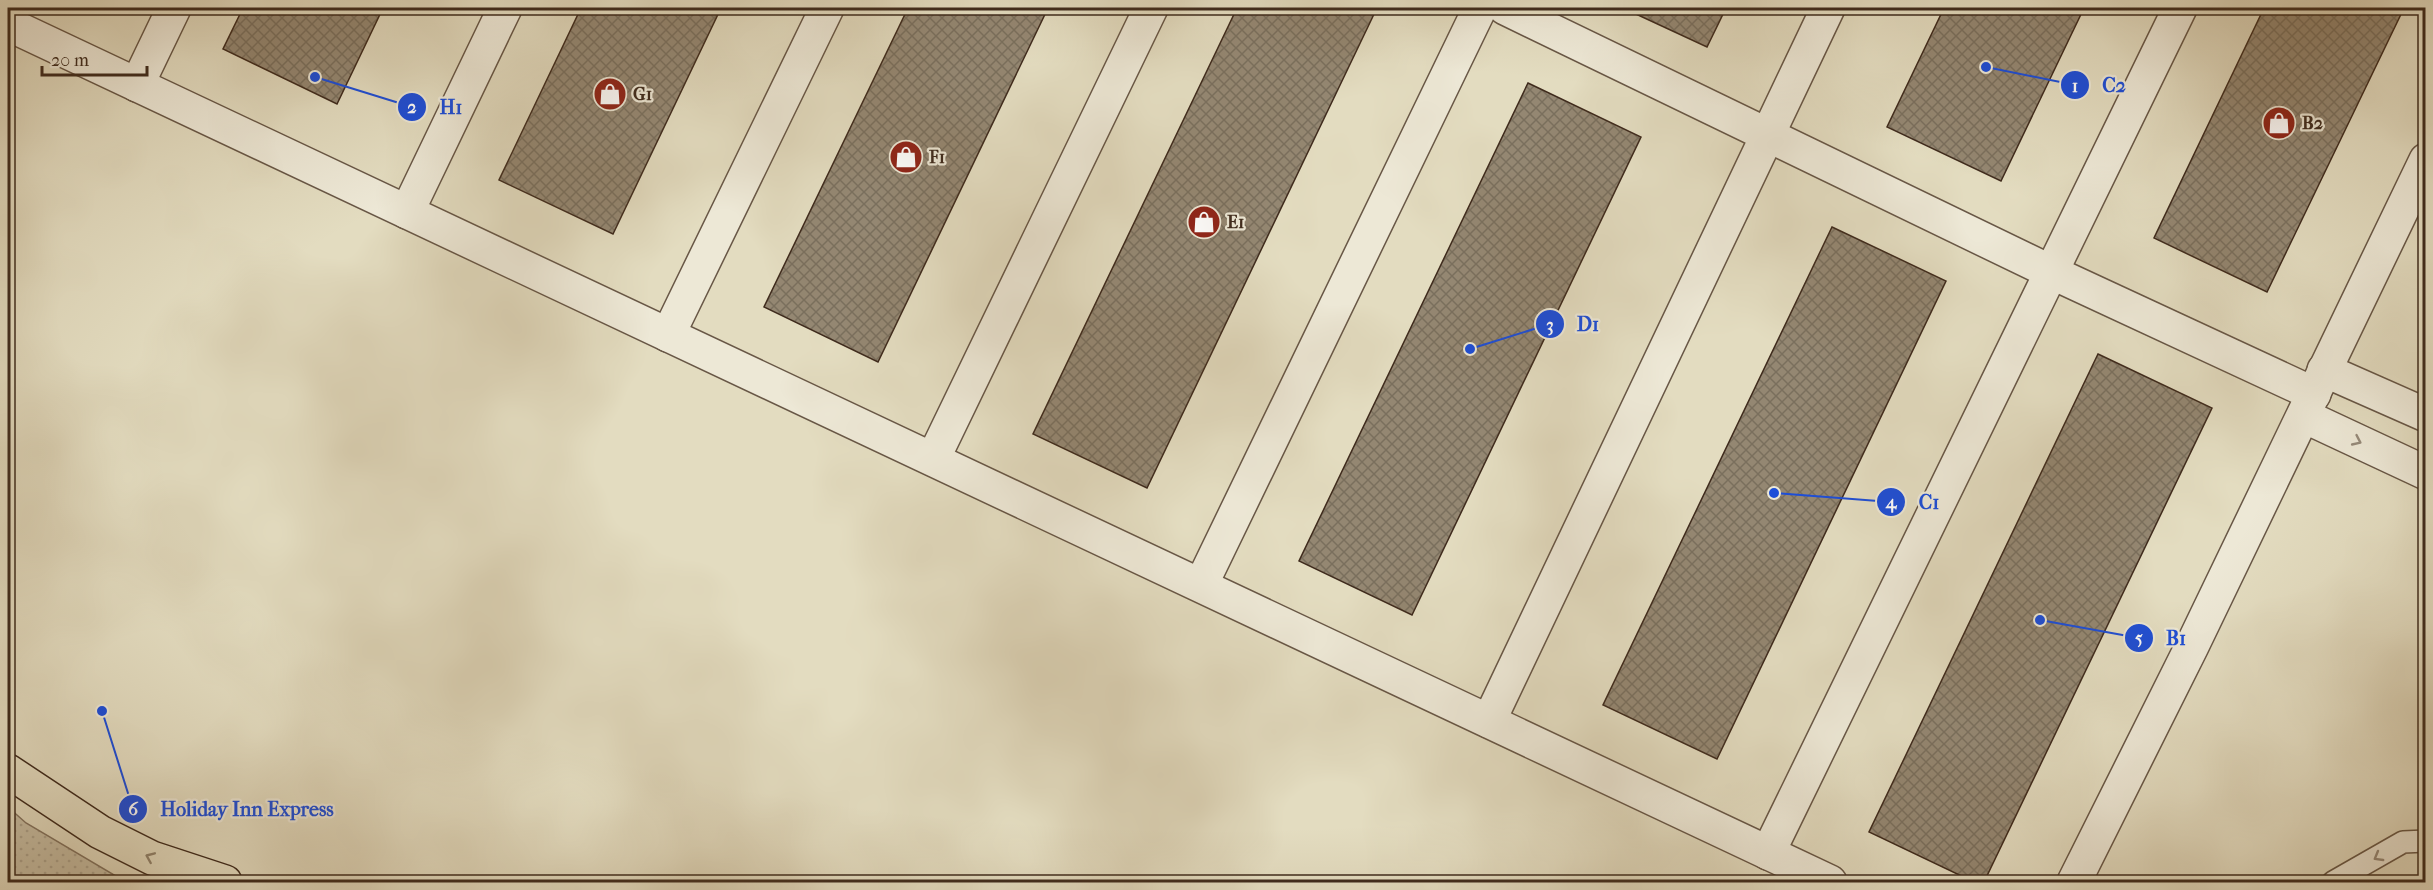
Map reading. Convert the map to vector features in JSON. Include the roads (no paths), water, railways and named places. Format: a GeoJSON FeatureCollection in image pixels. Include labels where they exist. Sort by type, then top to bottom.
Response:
{"type":"FeatureCollection","features":[{"type":"Feature","properties":{"kind":"highway"},"geometry":{"type":"LineString","coordinates":[[8,771],[100,832],[152,858],[225,882]]}},
{"type":"Feature","properties":{"kind":"street"},"geometry":{"type":"LineString","coordinates":[[137,85],[174,8]]}},
{"type":"Feature","properties":{"kind":"street"},"geometry":{"type":"LineString","coordinates":[[407,212],[505,8]]}},
{"type":"Feature","properties":{"kind":"street"},"geometry":{"type":"LineString","coordinates":[[668,334],[827,8]]}},
{"type":"Feature","properties":{"kind":"street"},"geometry":{"type":"LineString","coordinates":[[933,459],[1151,8]]}},
{"type":"Feature","properties":{"kind":"street"},"geometry":{"type":"LineString","coordinates":[[1201,585],[1480,8]]}},
{"type":"Feature","properties":{"kind":"street"},"geometry":{"type":"LineString","coordinates":[[1505,8],[2051,272],[2314,393],[2426,473]]}},
{"type":"Feature","properties":{"kind":"street"},"geometry":{"type":"LineString","coordinates":[[1489,721],[1828,8]]}},
{"type":"Feature","properties":{"kind":"street"},"geometry":{"type":"LineString","coordinates":[[1768,853],[2180,8]]}},
{"type":"Feature","properties":{"kind":"street"},"geometry":{"type":"LineString","coordinates":[[8,24],[1830,882]]}},
{"type":"Feature","properties":{"kind":"street"},"geometry":{"type":"LineString","coordinates":[[2074,882],[2426,160]]}},
{"type":"Feature","properties":{"kind":"street"},"geometry":{"type":"LineString","coordinates":[[2314,393],[2426,415]]}},
{"type":"Feature","properties":{"kind":"lane"},"geometry":{"type":"LineString","coordinates":[[2333,882],[2403,842],[2426,841]]}},
{"type":"Feature","properties":{"kind":"place","name":"C2"},"geometry":{"type":"Point","coordinates":[1986,67]}},
{"type":"Feature","properties":{"kind":"place","name":"H1"},"geometry":{"type":"Point","coordinates":[315,77]}},
{"type":"Feature","properties":{"kind":"place","name":"G1"},"geometry":{"type":"Point","coordinates":[610,94]}},
{"type":"Feature","properties":{"kind":"place","name":"B2"},"geometry":{"type":"Point","coordinates":[2279,123]}},
{"type":"Feature","properties":{"kind":"place","name":"F1"},"geometry":{"type":"Point","coordinates":[906,157]}},
{"type":"Feature","properties":{"kind":"place","name":"E1"},"geometry":{"type":"Point","coordinates":[1204,222]}},
{"type":"Feature","properties":{"kind":"place","name":"D1"},"geometry":{"type":"Point","coordinates":[1470,349]}},
{"type":"Feature","properties":{"kind":"place","name":"C1"},"geometry":{"type":"Point","coordinates":[1774,493]}},
{"type":"Feature","properties":{"kind":"place","name":"B1"},"geometry":{"type":"Point","coordinates":[2040,620]}},
{"type":"Feature","properties":{"kind":"place","name":"Holiday Inn Express"},"geometry":{"type":"Point","coordinates":[102,711]}}]}
